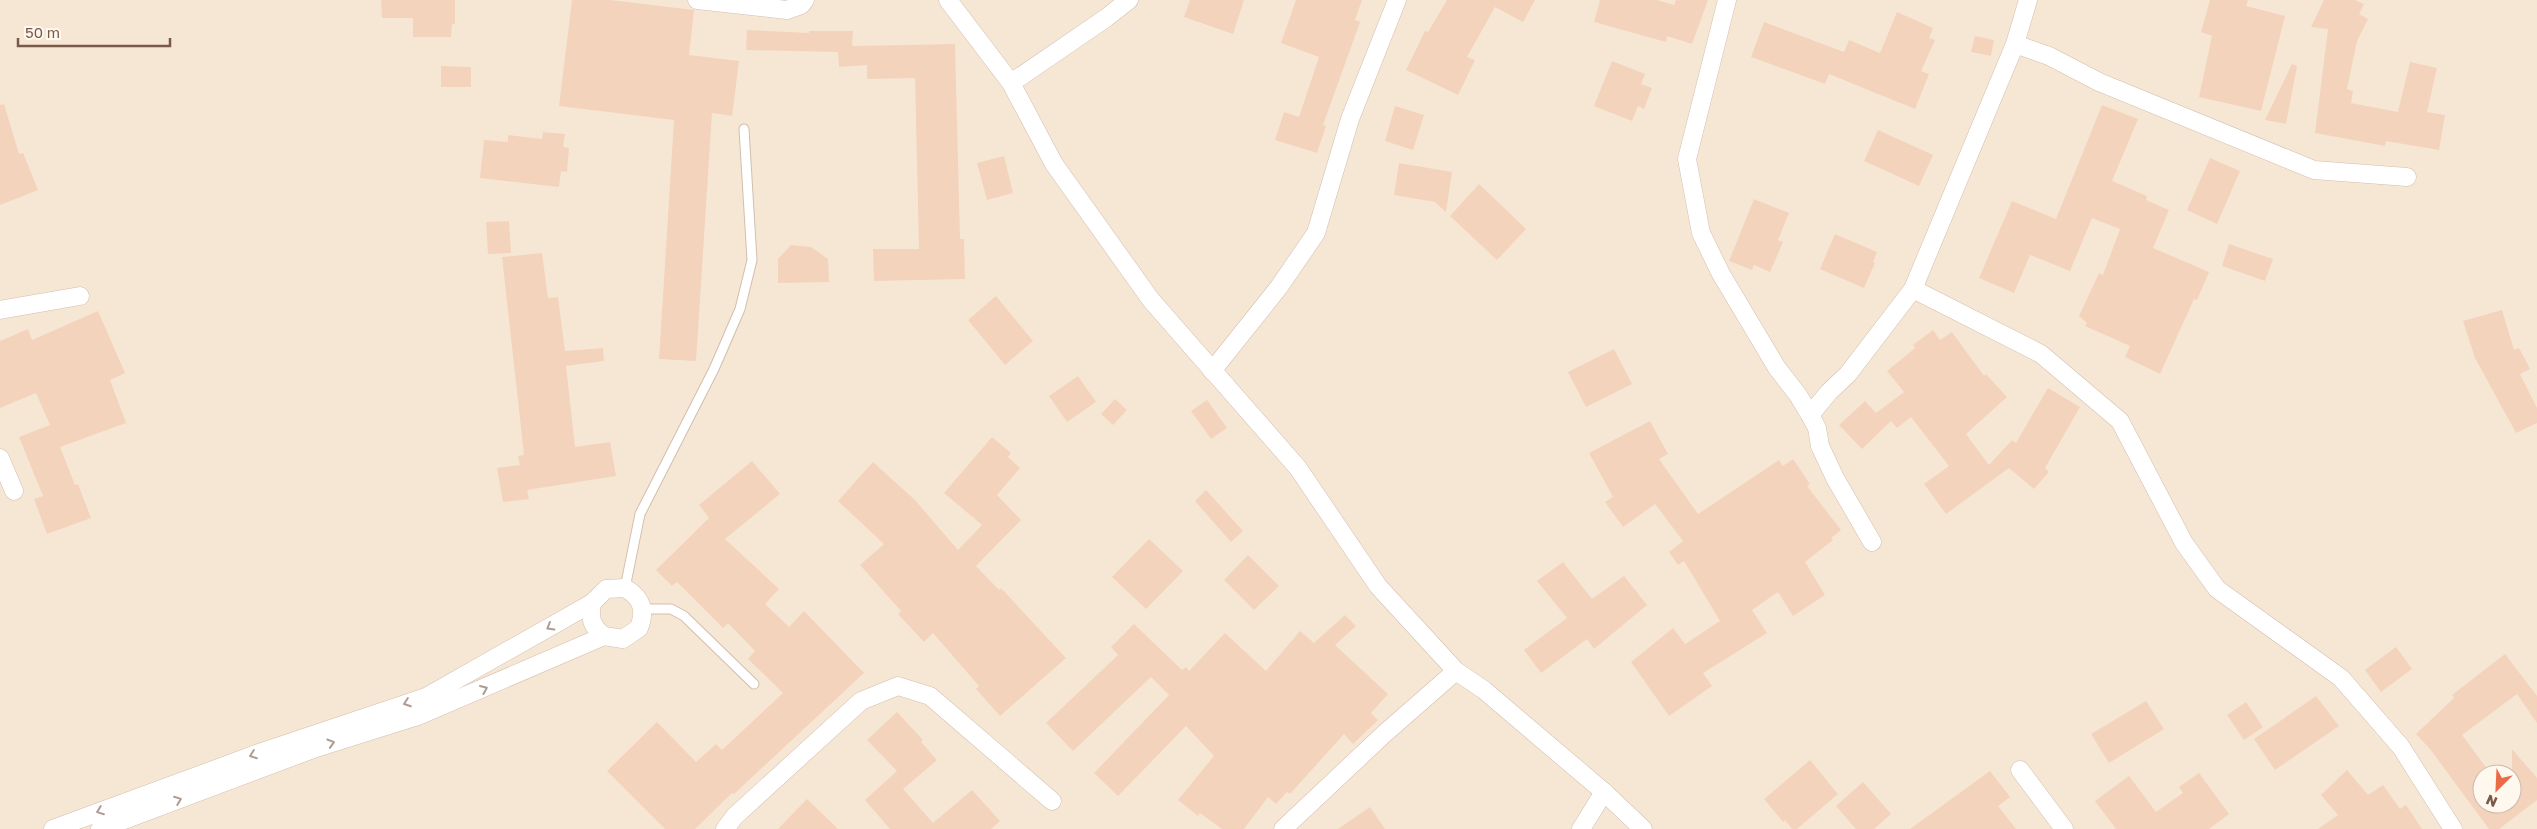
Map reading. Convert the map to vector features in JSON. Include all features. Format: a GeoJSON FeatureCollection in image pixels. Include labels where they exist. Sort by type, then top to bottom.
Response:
{"type":"FeatureCollection","features":[{"type":"Feature","properties":{"kind":"street"},"geometry":{"type":"LineString","coordinates":[[697,0],[787,10],[801,6],[805,0]]}},
{"type":"Feature","properties":{"kind":"street"},"geometry":{"type":"LineString","coordinates":[[948,0],[1011,83],[1054,164],[1151,300],[1298,468],[1378,586],[1456,671],[1484,690],[1604,792],[1642,829]]}},
{"type":"Feature","properties":{"kind":"street"},"geometry":{"type":"LineString","coordinates":[[1011,83],[1129,0]]}},
{"type":"Feature","properties":{"kind":"street"},"geometry":{"type":"LineString","coordinates":[[1212,371],[1279,287],[1316,234],[1350,119],[1397,0]]}},
{"type":"Feature","properties":{"kind":"street"},"geometry":{"type":"LineString","coordinates":[[1727,0],[1687,159],[1701,234],[1721,274],[1776,368],[1798,395],[1817,428],[1820,446],[1835,478],[1872,542]]}},
{"type":"Feature","properties":{"kind":"street"},"geometry":{"type":"LineString","coordinates":[[1810,416],[1829,392],[1848,374],[1913,289],[2015,44],[2028,0]]}},
{"type":"Feature","properties":{"kind":"street"},"geometry":{"type":"LineString","coordinates":[[2015,44],[2050,56],[2099,82],[2314,170],[2407,177]]}},
{"type":"Feature","properties":{"kind":"street"},"geometry":{"type":"LineString","coordinates":[[1913,289],[2041,354],[2120,421],[2184,543],[2217,589],[2342,678],[2401,747],[2453,829]]}},
{"type":"Feature","properties":{"kind":"street"},"geometry":{"type":"LineString","coordinates":[[0,310],[80,296]]}},
{"type":"Feature","properties":{"kind":"street"},"geometry":{"type":"LineString","coordinates":[[0,458],[14,491]]}},
{"type":"Feature","properties":{"kind":"street"},"geometry":{"type":"LineString","coordinates":[[53,829],[143,804],[313,749],[448,686],[592,603],[606,589],[625,588],[640,600],[643,609],[639,628],[632,635],[623,639],[604,636],[596,630],[591,622],[592,603]]}},
{"type":"Feature","properties":{"kind":"street"},"geometry":{"type":"LineString","coordinates":[[356,729],[418,716],[604,636]]}},
{"type":"Feature","properties":{"kind":"street"},"geometry":{"type":"LineString","coordinates":[[1283,829],[1384,734],[1456,671]]}},
{"type":"Feature","properties":{"kind":"street"},"geometry":{"type":"LineString","coordinates":[[725,829],[735,816],[861,701],[898,686],[930,696],[1052,801]]}},
{"type":"Feature","properties":{"kind":"street"},"geometry":{"type":"LineString","coordinates":[[2020,770],[2064,829]]}},
{"type":"Feature","properties":{"kind":"street"},"geometry":{"type":"LineString","coordinates":[[1581,829],[1604,792]]}},
{"type":"Feature","properties":{"kind":"street"},"geometry":{"type":"LineString","coordinates":[[100,829],[143,804]]}},
{"type":"Feature","properties":{"kind":"lane"},"geometry":{"type":"LineString","coordinates":[[625,588],[640,514],[714,369],[740,309],[752,260],[744,129]]}},
{"type":"Feature","properties":{"kind":"lane"},"geometry":{"type":"LineString","coordinates":[[643,609],[672,609],[684,616],[754,684]]}},
{"type":"Feature","properties":{"kind":"shaded area"},"geometry":{"type":"Polygon","coordinates":[[[0,0],[2537,0],[2537,829],[0,829],[0,0]]]}},
{"type":"Feature","properties":{"kind":"building"},"geometry":{"type":"Polygon","coordinates":[[[381,0],[455,0],[455,24],[452,24],[451,37],[413,37],[413,18],[382,18],[381,0]]]}},
{"type":"Feature","properties":{"kind":"building"},"geometry":{"type":"Polygon","coordinates":[[[572,0],[610,0],[694,10],[689,55],[739,61],[732,116],[712,113],[696,361],[659,359],[674,120],[559,106],[572,0]]]}},
{"type":"Feature","properties":{"kind":"building"},"geometry":{"type":"Polygon","coordinates":[[[1190,0],[1244,0],[1233,34],[1184,17],[1190,0]]]}},
{"type":"Feature","properties":{"kind":"building"},"geometry":{"type":"Polygon","coordinates":[[[1296,0],[1362,0],[1355,20],[1360,22],[1323,125],[1326,126],[1317,153],[1275,140],[1284,112],[1299,117],[1319,57],[1281,43],[1296,0]]]}},
{"type":"Feature","properties":{"kind":"building"},"geometry":{"type":"Polygon","coordinates":[[[1447,0],[1535,0],[1523,22],[1495,7],[1467,57],[1475,60],[1458,95],[1406,70],[1425,31],[1428,32],[1447,0]]]}},
{"type":"Feature","properties":{"kind":"building"},"geometry":{"type":"Polygon","coordinates":[[[1600,0],[1657,0],[1674,5],[1676,0],[1708,0],[1692,44],[1667,36],[1666,42],[1594,22],[1600,0]]]}},
{"type":"Feature","properties":{"kind":"building"},"geometry":{"type":"Polygon","coordinates":[[[2210,0],[2248,0],[2246,6],[2285,16],[2261,111],[2199,97],[2212,36],[2201,32],[2210,0]]]}},
{"type":"Feature","properties":{"kind":"building"},"geometry":{"type":"Polygon","coordinates":[[[2324,0],[2355,0],[2364,4],[2359,14],[2368,19],[2357,41],[2347,89],[2353,91],[2351,103],[2398,112],[2410,62],[2437,68],[2427,112],[2445,115],[2439,150],[2386,141],[2385,146],[2315,133],[2328,29],[2311,27],[2324,0]]]}},
{"type":"Feature","properties":{"kind":"building"},"geometry":{"type":"Polygon","coordinates":[[[1897,12],[1933,28],[1929,38],[1935,40],[1921,71],[1929,74],[1915,109],[1829,74],[1825,84],[1751,57],[1764,22],[1844,52],[1849,40],[1880,53],[1897,12]]]}},
{"type":"Feature","properties":{"kind":"building"},"geometry":{"type":"Polygon","coordinates":[[[747,30],[809,33],[809,31],[853,31],[852,46],[955,44],[960,239],[964,239],[965,279],[874,281],[873,249],[919,249],[915,78],[867,79],[867,65],[839,67],[838,52],[746,50],[747,30]]]}},
{"type":"Feature","properties":{"kind":"building"},"geometry":{"type":"Polygon","coordinates":[[[1975,36],[1994,40],[1991,56],[1971,52],[1975,36]]]}},
{"type":"Feature","properties":{"kind":"building"},"geometry":{"type":"Polygon","coordinates":[[[1612,61],[1645,74],[1641,84],[1652,88],[1644,109],[1638,106],[1632,121],[1594,106],[1612,61]]]}},
{"type":"Feature","properties":{"kind":"building"},"geometry":{"type":"Polygon","coordinates":[[[2292,64],[2297,66],[2286,124],[2265,120],[2292,64]]]}},
{"type":"Feature","properties":{"kind":"building"},"geometry":{"type":"Polygon","coordinates":[[[441,66],[471,67],[471,87],[441,87],[441,66]]]}},
{"type":"Feature","properties":{"kind":"building"},"geometry":{"type":"Polygon","coordinates":[[[4,104],[19,154],[23,153],[38,190],[0,205],[0,105],[4,104]]]}},
{"type":"Feature","properties":{"kind":"building"},"geometry":{"type":"Polygon","coordinates":[[[2102,105],[2138,119],[2112,181],[2147,196],[2146,200],[2169,210],[2153,248],[2209,272],[2197,300],[2194,299],[2160,374],[2125,357],[2130,346],[2085,326],[2087,323],[2079,316],[2099,273],[2103,275],[2120,229],[2092,218],[2070,271],[2030,255],[2014,293],[1979,278],[2012,201],[2056,219],[2102,105]]]}},
{"type":"Feature","properties":{"kind":"building"},"geometry":{"type":"Polygon","coordinates":[[[1395,106],[1424,115],[1413,150],[1385,141],[1395,106]]]}},
{"type":"Feature","properties":{"kind":"building"},"geometry":{"type":"Polygon","coordinates":[[[1878,130],[1933,155],[1919,186],[1864,161],[1878,130]]]}},
{"type":"Feature","properties":{"kind":"building"},"geometry":{"type":"Polygon","coordinates":[[[543,132],[565,134],[563,147],[569,148],[567,172],[561,171],[559,187],[480,178],[484,140],[508,142],[508,135],[542,139],[543,132]]]}},
{"type":"Feature","properties":{"kind":"building"},"geometry":{"type":"Polygon","coordinates":[[[1004,156],[1013,193],[987,200],[977,163],[1004,156]]]}},
{"type":"Feature","properties":{"kind":"building"},"geometry":{"type":"Polygon","coordinates":[[[2210,158],[2240,171],[2217,224],[2187,210],[2210,158]]]}},
{"type":"Feature","properties":{"kind":"building"},"geometry":{"type":"Polygon","coordinates":[[[1399,163],[1452,172],[1446,212],[1435,202],[1394,195],[1399,163]]]}},
{"type":"Feature","properties":{"kind":"building"},"geometry":{"type":"Polygon","coordinates":[[[1479,184],[1526,229],[1497,260],[1450,216],[1479,184]]]}},
{"type":"Feature","properties":{"kind":"building"},"geometry":{"type":"Polygon","coordinates":[[[1754,199],[1789,213],[1778,240],[1783,242],[1770,272],[1754,265],[1752,270],[1729,261],[1754,199]]]}},
{"type":"Feature","properties":{"kind":"building"},"geometry":{"type":"Polygon","coordinates":[[[509,221],[511,253],[488,254],[486,222],[509,221]]]}},
{"type":"Feature","properties":{"kind":"building"},"geometry":{"type":"Polygon","coordinates":[[[1835,234],[1877,252],[1873,262],[1875,263],[1864,288],[1820,269],[1835,234]]]}},
{"type":"Feature","properties":{"kind":"building"},"geometry":{"type":"Polygon","coordinates":[[[2229,244],[2273,259],[2265,281],[2222,266],[2229,244]]]}},
{"type":"Feature","properties":{"kind":"building"},"geometry":{"type":"Polygon","coordinates":[[[791,245],[811,247],[828,259],[829,282],[778,283],[778,259],[791,245]]]}},
{"type":"Feature","properties":{"kind":"building"},"geometry":{"type":"Polygon","coordinates":[[[542,253],[548,298],[558,297],[565,351],[603,348],[604,361],[566,366],[575,447],[610,442],[616,476],[527,490],[529,499],[503,502],[497,468],[520,465],[518,456],[524,455],[502,257],[542,253]]]}},
{"type":"Feature","properties":{"kind":"building"},"geometry":{"type":"Polygon","coordinates":[[[996,296],[1033,341],[1005,365],[968,320],[996,296]]]}},
{"type":"Feature","properties":{"kind":"building"},"geometry":{"type":"Polygon","coordinates":[[[2502,310],[2514,350],[2519,348],[2530,369],[2520,374],[2537,408],[2537,423],[2516,433],[2475,358],[2463,321],[2502,310]]]}},
{"type":"Feature","properties":{"kind":"building"},"geometry":{"type":"Polygon","coordinates":[[[98,311],[125,373],[110,380],[126,423],[60,447],[75,485],[78,484],[91,518],[47,534],[34,499],[43,496],[19,437],[50,425],[36,393],[0,408],[0,341],[28,329],[32,340],[98,311]]]}},
{"type":"Feature","properties":{"kind":"building"},"geometry":{"type":"Polygon","coordinates":[[[1933,330],[1940,340],[1952,332],[1984,376],[1986,374],[2007,397],[1966,434],[1989,465],[2012,440],[2016,443],[2048,388],[2080,407],[2045,468],[2049,472],[2034,489],[2009,468],[1946,514],[1924,484],[1949,466],[1911,417],[1897,428],[1891,421],[1862,449],[1839,425],[1865,401],[1876,413],[1904,392],[1887,371],[1915,348],[1913,345],[1933,330]]]}},
{"type":"Feature","properties":{"kind":"building"},"geometry":{"type":"Polygon","coordinates":[[[1614,349],[1632,384],[1586,407],[1568,372],[1614,349]]]}},
{"type":"Feature","properties":{"kind":"building"},"geometry":{"type":"Polygon","coordinates":[[[1078,376],[1096,402],[1067,422],[1049,396],[1078,376]]]}},
{"type":"Feature","properties":{"kind":"building"},"geometry":{"type":"Polygon","coordinates":[[[1115,399],[1127,410],[1113,425],[1101,414],[1115,399]]]}},
{"type":"Feature","properties":{"kind":"building"},"geometry":{"type":"Polygon","coordinates":[[[1207,400],[1227,428],[1211,439],[1191,411],[1207,400]]]}},
{"type":"Feature","properties":{"kind":"building"},"geometry":{"type":"Polygon","coordinates":[[[1650,421],[1668,454],[1659,459],[1698,514],[1779,460],[1783,466],[1793,459],[1810,484],[1807,486],[1841,530],[1831,538],[1833,540],[1805,562],[1825,595],[1793,616],[1778,592],[1752,610],[1767,633],[1703,673],[1712,686],[1669,716],[1631,662],[1673,628],[1685,644],[1720,621],[1684,561],[1678,565],[1669,552],[1683,541],[1655,504],[1623,527],[1605,502],[1613,497],[1589,453],[1650,421]]]}},
{"type":"Feature","properties":{"kind":"building"},"geometry":{"type":"Polygon","coordinates":[[[992,437],[1011,453],[1008,457],[1020,468],[997,495],[1021,520],[976,566],[999,590],[1001,588],[1066,658],[1000,716],[976,689],[979,686],[933,633],[924,642],[898,614],[901,611],[860,565],[884,544],[838,501],[873,462],[915,500],[958,550],[982,525],[944,493],[992,437]]]}},
{"type":"Feature","properties":{"kind":"building"},"geometry":{"type":"Polygon","coordinates":[[[752,461],[780,494],[725,539],[779,589],[765,604],[789,627],[804,611],[864,673],[695,829],[665,829],[607,771],[657,722],[696,762],[716,744],[722,750],[783,693],[748,659],[755,651],[728,623],[723,628],[677,582],[672,586],[656,570],[709,518],[699,505],[752,461]]]}},
{"type":"Feature","properties":{"kind":"building"},"geometry":{"type":"Polygon","coordinates":[[[1206,490],[1243,531],[1231,542],[1195,501],[1206,490]]]}},
{"type":"Feature","properties":{"kind":"building"},"geometry":{"type":"Polygon","coordinates":[[[1149,539],[1183,571],[1146,609],[1112,577],[1149,539]]]}},
{"type":"Feature","properties":{"kind":"building"},"geometry":{"type":"Polygon","coordinates":[[[1248,555],[1279,586],[1254,610],[1224,580],[1248,555]]]}},
{"type":"Feature","properties":{"kind":"building"},"geometry":{"type":"Polygon","coordinates":[[[1563,562],[1592,599],[1624,576],[1647,605],[1594,649],[1587,639],[1541,673],[1524,650],[1567,618],[1537,581],[1563,562]]]}},
{"type":"Feature","properties":{"kind":"building"},"geometry":{"type":"Polygon","coordinates":[[[1345,615],[1356,626],[1335,645],[1388,694],[1371,713],[1378,720],[1353,744],[1344,734],[1290,794],[1287,792],[1276,804],[1268,797],[1244,829],[1222,829],[1200,813],[1198,816],[1178,800],[1214,756],[1186,726],[1118,796],[1094,773],[1169,695],[1151,677],[1073,751],[1046,723],[1118,655],[1111,647],[1134,624],[1182,670],[1186,667],[1189,671],[1225,633],[1266,671],[1300,631],[1314,643],[1345,615]]]}},
{"type":"Feature","properties":{"kind":"building"},"geometry":{"type":"Polygon","coordinates":[[[2396,647],[2412,669],[2381,692],[2365,670],[2396,647]]]}},
{"type":"Feature","properties":{"kind":"building"},"geometry":{"type":"Polygon","coordinates":[[[2505,654],[2537,696],[2537,723],[2517,694],[2462,735],[2484,764],[2472,764],[2472,806],[2430,749],[2416,734],[2454,698],[2452,695],[2505,654]]]}},
{"type":"Feature","properties":{"kind":"building"},"geometry":{"type":"Polygon","coordinates":[[[2316,696],[2339,726],[2275,770],[2254,739],[2316,696]]]}},
{"type":"Feature","properties":{"kind":"building"},"geometry":{"type":"Polygon","coordinates":[[[2146,701],[2164,729],[2109,763],[2091,734],[2146,701]]]}},
{"type":"Feature","properties":{"kind":"building"},"geometry":{"type":"Polygon","coordinates":[[[2246,702],[2263,727],[2244,740],[2227,715],[2246,702]]]}},
{"type":"Feature","properties":{"kind":"building"},"geometry":{"type":"Polygon","coordinates":[[[897,712],[923,740],[921,742],[937,760],[903,789],[933,823],[972,790],[1000,821],[991,829],[890,829],[865,800],[897,771],[867,740],[897,712]]]}},
{"type":"Feature","properties":{"kind":"building"},"geometry":{"type":"Polygon","coordinates":[[[2512,749],[2537,778],[2537,800],[2522,811],[2522,764],[2512,764],[2512,749]]]}},
{"type":"Feature","properties":{"kind":"building"},"geometry":{"type":"Polygon","coordinates":[[[1810,760],[1838,794],[1797,829],[1792,829],[1785,820],[1783,822],[1764,799],[1810,760]]]}},
{"type":"Feature","properties":{"kind":"building"},"geometry":{"type":"Polygon","coordinates":[[[2347,770],[2368,795],[2383,785],[2400,809],[2406,805],[2422,829],[2318,829],[2338,815],[2321,795],[2347,770]]]}},
{"type":"Feature","properties":{"kind":"building"},"geometry":{"type":"Polygon","coordinates":[[[1990,771],[2010,797],[1998,806],[2016,829],[1910,829],[1990,771]]]}},
{"type":"Feature","properties":{"kind":"building"},"geometry":{"type":"Polygon","coordinates":[[[2199,773],[2229,814],[2209,829],[2116,829],[2095,801],[2129,776],[2156,812],[2183,793],[2179,787],[2199,773]]]}},
{"type":"Feature","properties":{"kind":"building"},"geometry":{"type":"Polygon","coordinates":[[[1863,782],[1891,814],[1874,829],[1856,829],[1836,806],[1863,782]]]}},
{"type":"Feature","properties":{"kind":"building"},"geometry":{"type":"Polygon","coordinates":[[[807,799],[838,829],[778,829],[807,799]]]}},
{"type":"Feature","properties":{"kind":"building"},"geometry":{"type":"Polygon","coordinates":[[[1370,807],[1385,829],[1338,829],[1370,807]]]}},
{"type":"Feature","properties":{"kind":"building"},"geometry":{"type":"Polygon","coordinates":[[[2478,814],[2519,814],[2499,829],[2489,829],[2478,814]]]}}]}
